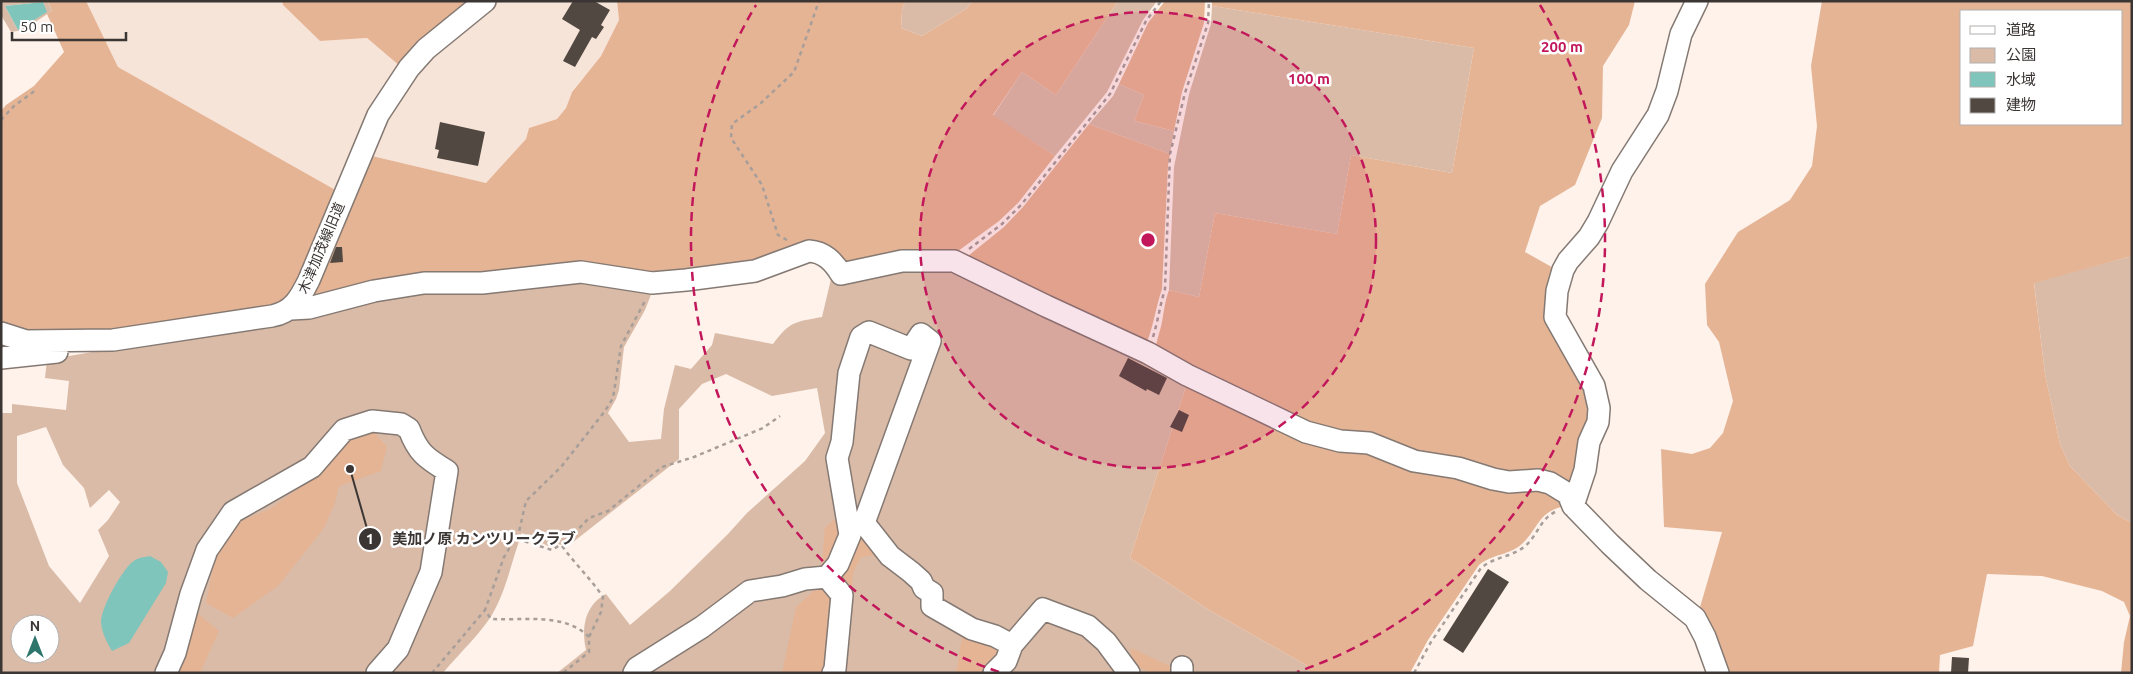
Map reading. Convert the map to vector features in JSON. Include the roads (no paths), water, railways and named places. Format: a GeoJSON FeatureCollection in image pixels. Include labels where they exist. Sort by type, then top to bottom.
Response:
{"type":"FeatureCollection","features":[{"type":"Feature","properties":{"kind":"street","name":"木津加茂線旧道"},"geometry":{"type":"LineString","coordinates":[[1,333],[26,341],[113,340],[272,316],[282,314],[291,308],[300,298],[309,280],[378,115],[415,62],[426,50],[485,1]]}},
{"type":"Feature","properties":{"kind":"street"},"geometry":{"type":"LineString","coordinates":[[1573,506],[1585,470],[1589,442],[1598,422],[1598,408],[1594,386],[1555,317],[1557,291],[1563,270],[1568,261],[1589,237],[1622,171],[1658,115],[1667,90],[1681,34],[1697,1]]}},
{"type":"Feature","properties":{"kind":"street"},"geometry":{"type":"LineString","coordinates":[[291,308],[308,308],[374,291],[424,283],[482,283],[581,272],[652,283],[755,271],[809,251],[818,252],[826,257],[840,274],[902,261],[954,261],[1148,353],[1187,375],[1306,432],[1340,441],[1370,443],[1414,461],[1458,468],[1493,479],[1509,482],[1538,480],[1550,483],[1568,494],[1573,506],[1648,580],[1695,618],[1705,638],[1718,673]]}},
{"type":"Feature","properties":{"kind":"street"},"geometry":{"type":"LineString","coordinates":[[634,673],[637,668],[702,627],[730,604],[750,591],[782,586],[805,579],[826,577],[838,564],[850,535],[837,458],[842,442],[849,373],[861,337],[869,332],[911,349],[921,334],[930,341],[864,523],[890,556],[911,572],[921,581],[924,588],[932,593],[932,606],[972,629],[996,636],[1012,645]]}},
{"type":"Feature","properties":{"kind":"street"},"geometry":{"type":"LineString","coordinates":[[1,358],[51,353],[113,340]]}},
{"type":"Feature","properties":{"kind":"street"},"geometry":{"type":"LineString","coordinates":[[166,673],[207,550],[233,512],[312,466],[344,430],[372,422],[401,424],[410,429],[415,444],[424,457],[447,471],[431,572],[398,649],[377,673]]}},
{"type":"Feature","properties":{"kind":"street"},"geometry":{"type":"LineString","coordinates":[[826,577],[842,595],[835,669],[833,673]]}},
{"type":"Feature","properties":{"kind":"street"},"geometry":{"type":"LineString","coordinates":[[994,673],[1006,661],[1012,645],[1043,609],[1088,626],[1106,642],[1129,673]]}},
{"type":"Feature","properties":{"kind":"water"},"geometry":{"type":"Polygon","coordinates":[[[43,2],[47,12],[18,30],[5,6],[43,2]]]}},
{"type":"Feature","properties":{"kind":"water"},"geometry":{"type":"Polygon","coordinates":[[[150,556],[161,562],[168,572],[166,583],[129,643],[112,651],[101,625],[105,607],[119,579],[130,564],[137,559],[150,556]]]}},
{"type":"Feature","properties":{"kind":"place","name":"美加ノ原 カンツリークラブ"},"geometry":{"type":"Point","coordinates":[350,469]}}]}
